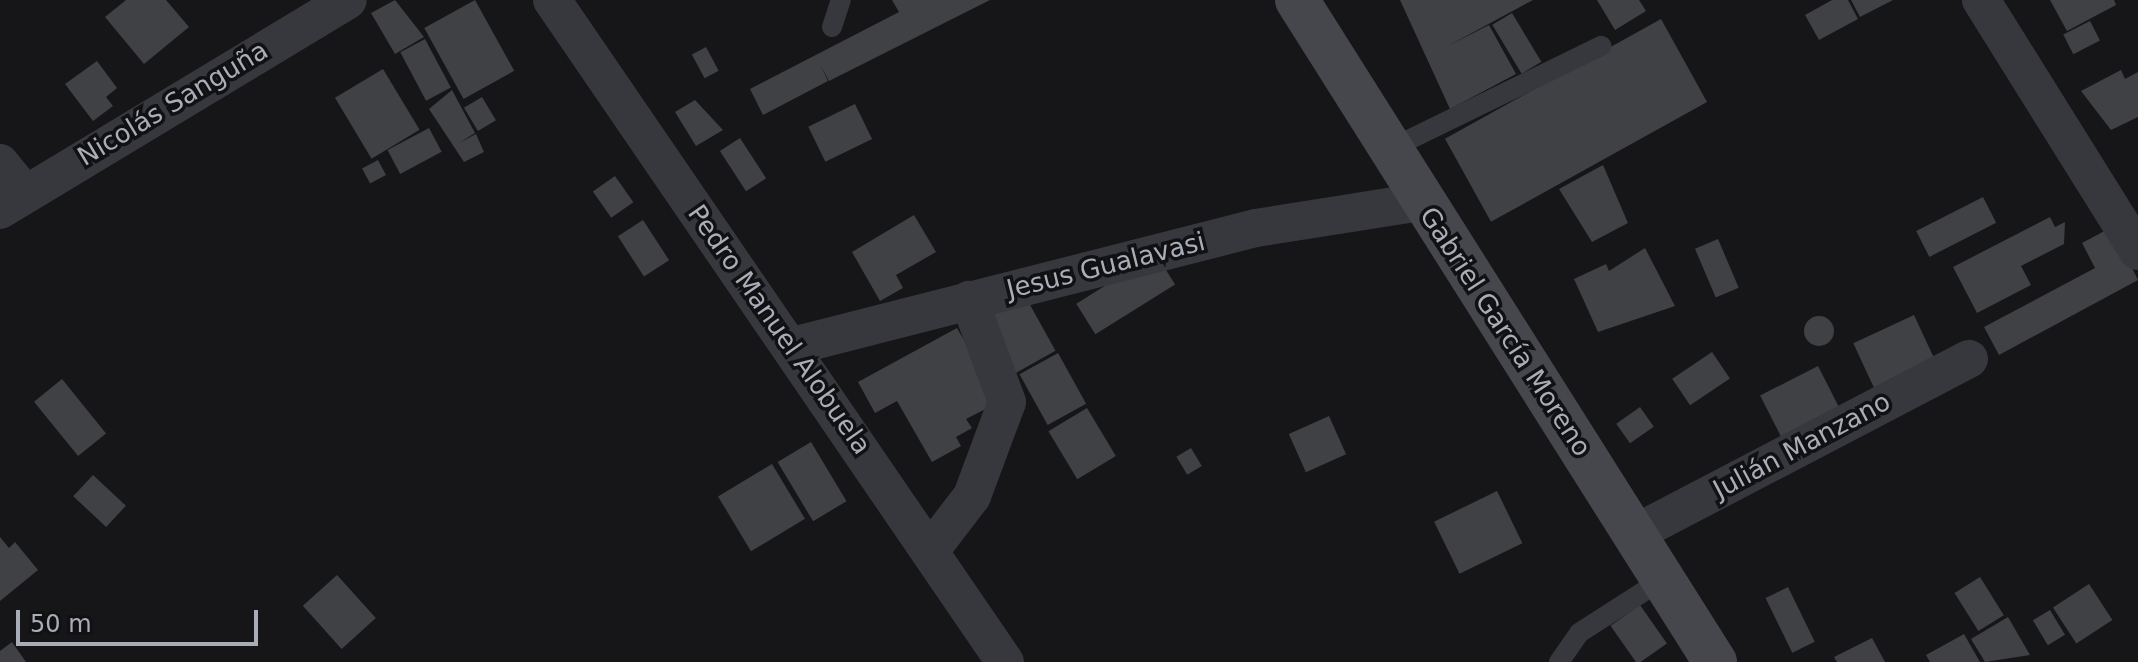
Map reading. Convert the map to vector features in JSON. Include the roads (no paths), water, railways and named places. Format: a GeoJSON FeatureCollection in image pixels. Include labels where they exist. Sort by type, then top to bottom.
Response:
{"type":"FeatureCollection","features":[{"type":"Feature","properties":{"kind":"street","name":"Nicolás Sanguña"},"geometry":{"type":"LineString","coordinates":[[12,202],[348,0]]}},
{"type":"Feature","properties":{"kind":"street","name":"Pedro Manuel Alobuela"},"geometry":{"type":"LineString","coordinates":[[552,0],[622,112],[793,346],[1005,662]]}},
{"type":"Feature","properties":{"kind":"street","name":"Gabriel García Moreno"},"geometry":{"type":"LineString","coordinates":[[1297,0],[1392,148],[1421,202],[1715,662]]}},
{"type":"Feature","properties":{"kind":"street"},"geometry":{"type":"LineString","coordinates":[[1981,0],[2138,251]]}},
{"type":"Feature","properties":{"kind":"street"},"geometry":{"type":"LineString","coordinates":[[0,163],[12,202]]}},
{"type":"Feature","properties":{"kind":"street","name":"Jesus Gualavasi"},"geometry":{"type":"LineString","coordinates":[[793,346],[1256,228],[1421,202]]}},
{"type":"Feature","properties":{"kind":"street"},"geometry":{"type":"LineString","coordinates":[[930,551],[972,496],[1007,402],[969,300]]}},
{"type":"Feature","properties":{"kind":"street","name":"Julián Manzano"},"geometry":{"type":"LineString","coordinates":[[1634,534],[1969,359]]}},
{"type":"Feature","properties":{"kind":"lane"},"geometry":{"type":"LineString","coordinates":[[832,27],[841,0]]}},
{"type":"Feature","properties":{"kind":"lane"},"geometry":{"type":"LineString","coordinates":[[1392,148],[1601,46]]}},
{"type":"Feature","properties":{"kind":"lane"},"geometry":{"type":"LineString","coordinates":[[1559,662],[1579,633],[1663,579]]}}]}
